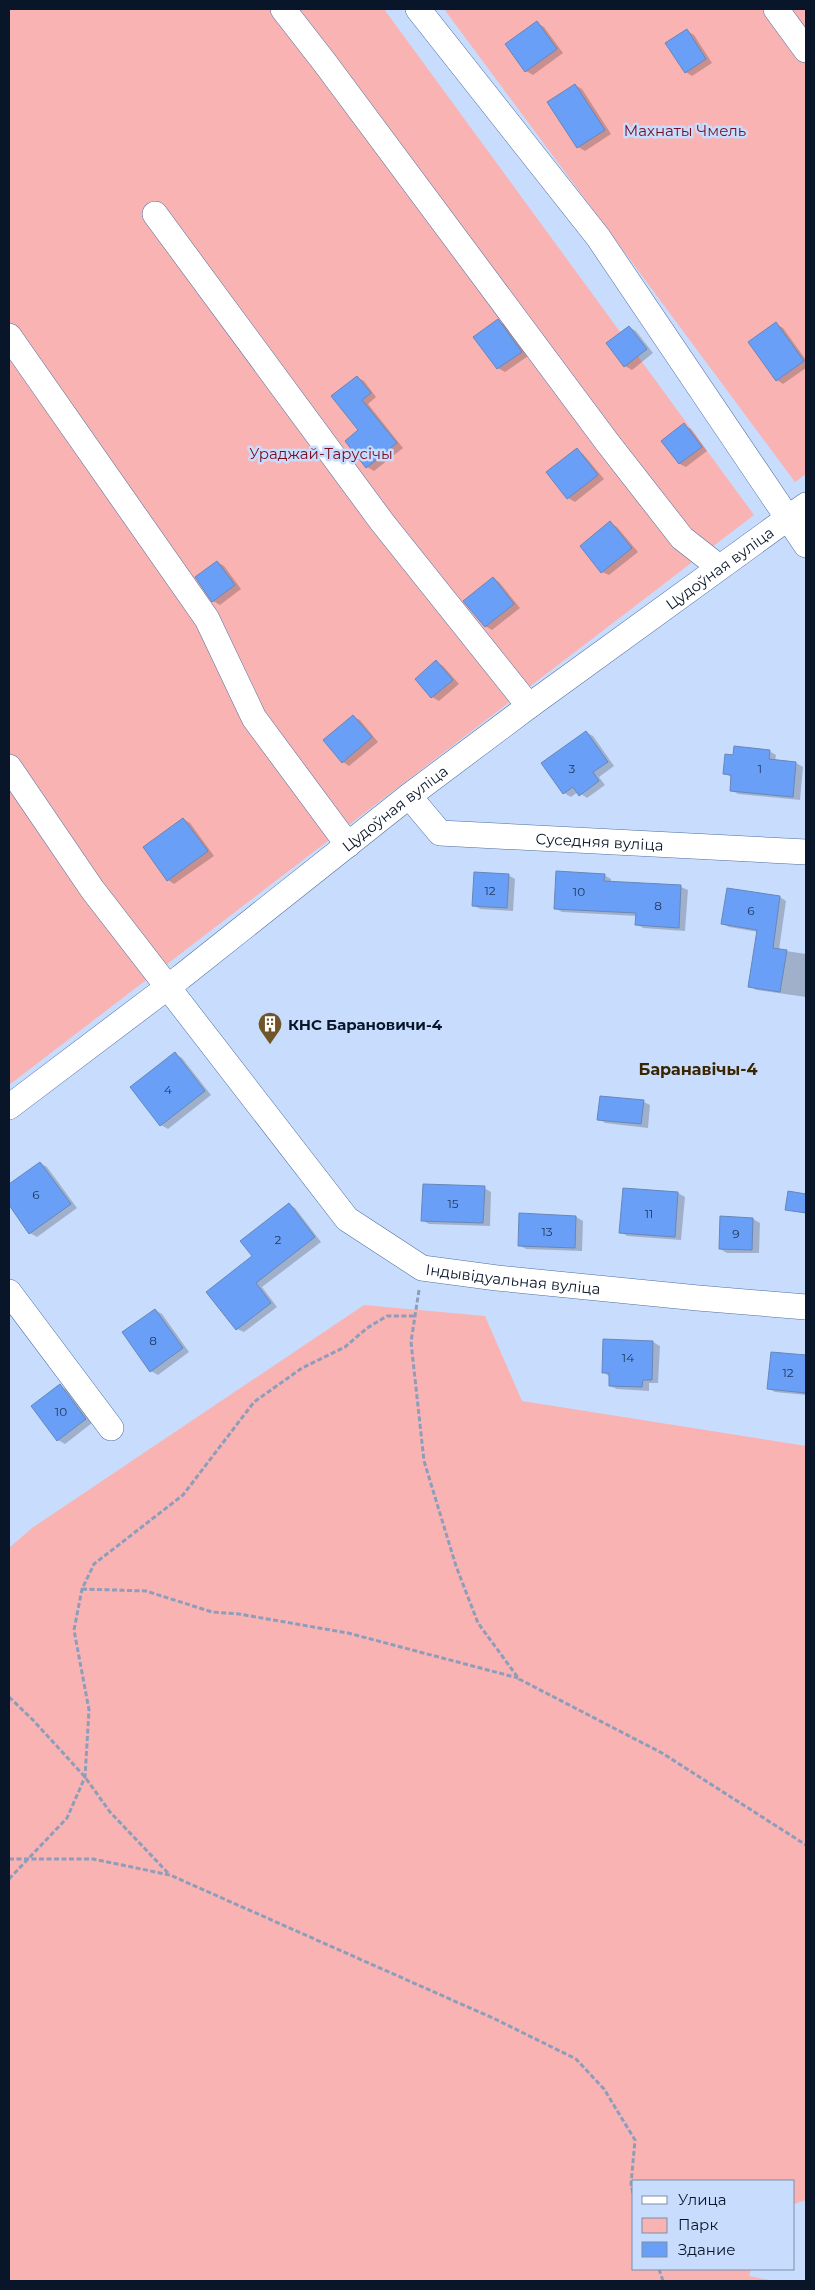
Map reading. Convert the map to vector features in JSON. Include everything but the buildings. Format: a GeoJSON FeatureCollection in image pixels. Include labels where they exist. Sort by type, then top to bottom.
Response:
{"type":"FeatureCollection","features":[{"type":"Feature","properties":{"kind":"street"},"geometry":{"type":"LineString","coordinates":[[283,9],[607,442],[682,538],[719,567]]}},
{"type":"Feature","properties":{"kind":"street"},"geometry":{"type":"LineString","coordinates":[[418,9],[598,237],[659,325],[797,512],[806,545]]}},
{"type":"Feature","properties":{"kind":"street"},"geometry":{"type":"LineString","coordinates":[[776,9],[806,50]]}},
{"type":"Feature","properties":{"kind":"street"},"geometry":{"type":"LineString","coordinates":[[155,214],[382,522],[529,706]]}},
{"type":"Feature","properties":{"kind":"street"},"geometry":{"type":"LineString","coordinates":[[9,336],[207,619],[254,718],[348,845]]}},
{"type":"Feature","properties":{"kind":"street","name":"Цудоўная вуліца"},"geometry":{"type":"LineString","coordinates":[[9,1108],[168,986],[409,796],[529,706],[797,512]]}},
{"type":"Feature","properties":{"kind":"street","name":"Індывідуальная вуліца"},"geometry":{"type":"LineString","coordinates":[[9,767],[92,889],[348,1219],[422,1268],[497,1278],[806,1307]]}},
{"type":"Feature","properties":{"kind":"street","name":"Суседняя вуліца"},"geometry":{"type":"LineString","coordinates":[[409,796],[440,833],[806,852]]}},
{"type":"Feature","properties":{"kind":"street"},"geometry":{"type":"LineString","coordinates":[[9,1292],[111,1428]]}},
{"type":"Feature","properties":{"kind":"path"},"geometry":{"type":"LineString","coordinates":[[422,1268],[411,1342],[424,1461],[456,1566],[478,1623],[519,1679]]}},
{"type":"Feature","properties":{"kind":"path"},"geometry":{"type":"LineString","coordinates":[[9,1880],[67,1818],[85,1777],[89,1710],[74,1630],[82,1589],[94,1564],[183,1495],[254,1402],[302,1368],[345,1347],[367,1328],[387,1316],[415,1316]]}},
{"type":"Feature","properties":{"kind":"path"},"geometry":{"type":"LineString","coordinates":[[82,1589],[146,1591],[212,1612],[239,1614],[348,1633],[519,1679],[662,1753],[806,1845]]}},
{"type":"Feature","properties":{"kind":"path"},"geometry":{"type":"LineString","coordinates":[[9,1697],[32,1719],[85,1777],[110,1812],[170,1876]]}},
{"type":"Feature","properties":{"kind":"path"},"geometry":{"type":"LineString","coordinates":[[9,1859],[93,1859],[170,1876],[495,2019],[576,2059],[604,2089],[635,2140],[632,2189]]}},
{"type":"Feature","properties":{"kind":"green space","name":"Ураджай-Тарусічы"},"geometry":{"type":"Polygon","coordinates":[[[9,9],[384,9],[754,515],[9,1085],[9,9]]]}},
{"type":"Feature","properties":{"kind":"green space","name":"Махнаты Чмель"},"geometry":{"type":"Polygon","coordinates":[[[444,9],[806,9],[806,474],[795,482],[444,9]]]}},
{"type":"Feature","properties":{"kind":"green space"},"geometry":{"type":"Polygon","coordinates":[[[364,1305],[485,1316],[522,1401],[806,1446],[806,2200],[795,2204],[795,2180],[632,2180],[632,2270],[751,2270],[749,2276],[775,2281],[9,2281],[9,1548],[32,1528],[364,1305]]]}},
{"type":"Feature","properties":{"kind":"place","name":"КНС Барановичи-4"},"geometry":{"type":"Point","coordinates":[270,1045]}},
{"type":"Feature","properties":{"kind":"district","name":"Баранавічы-4"},"geometry":{"type":"Point","coordinates":[698,1069]}}]}
